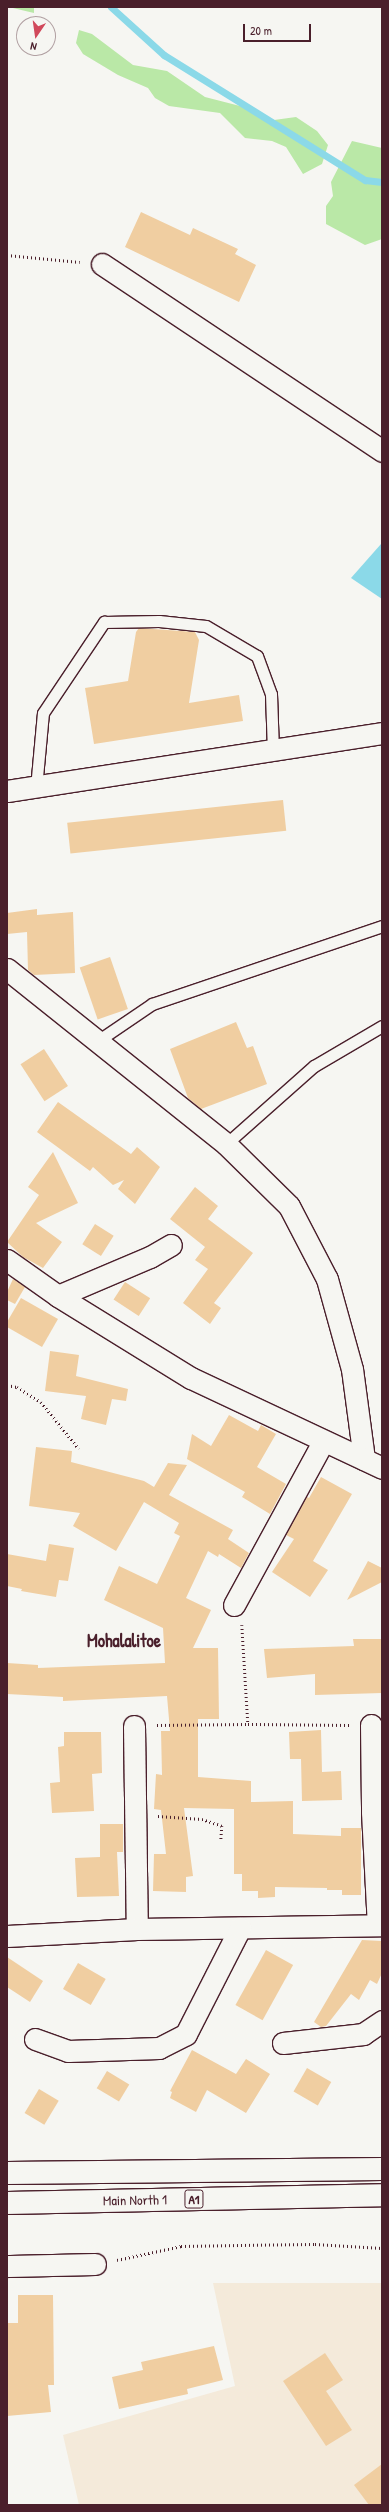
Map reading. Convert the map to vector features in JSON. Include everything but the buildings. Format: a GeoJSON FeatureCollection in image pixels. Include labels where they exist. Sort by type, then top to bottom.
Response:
{"type":"FeatureCollection","features":[{"type":"Feature","properties":{"kind":"main road","name":"Main North 1"},"geometry":{"type":"LineString","coordinates":[[7,2173],[382,2169]]}},
{"type":"Feature","properties":{"kind":"main road","name":"Main North 1"},"geometry":{"type":"LineString","coordinates":[[7,2203],[382,2195]]}},
{"type":"Feature","properties":{"kind":"street"},"geometry":{"type":"LineString","coordinates":[[102,264],[382,451]]}},
{"type":"Feature","properties":{"kind":"street"},"geometry":{"type":"LineString","coordinates":[[7,791],[36,788],[382,733]]}},
{"type":"Feature","properties":{"kind":"street"},"geometry":{"type":"LineString","coordinates":[[7,969],[96,1042],[226,1144],[289,1206],[327,1278],[352,1369],[373,1463]]}},
{"type":"Feature","properties":{"kind":"street"},"geometry":{"type":"LineString","coordinates":[[58,1296],[150,1257],[171,1245]]}},
{"type":"Feature","properties":{"kind":"street"},"geometry":{"type":"LineString","coordinates":[[7,1260],[58,1296],[191,1378],[323,1442],[373,1463]]}},
{"type":"Feature","properties":{"kind":"street"},"geometry":{"type":"LineString","coordinates":[[234,1605],[323,1442]]}},
{"type":"Feature","properties":{"kind":"street"},"geometry":{"type":"LineString","coordinates":[[7,1936],[137,1929],[380,1925],[372,1812],[371,1725]]}},
{"type":"Feature","properties":{"kind":"street"},"geometry":{"type":"LineString","coordinates":[[134,1726],[137,1929]]}},
{"type":"Feature","properties":{"kind":"street"},"geometry":{"type":"LineString","coordinates":[[35,2039],[68,2051],[159,2048],[186,2034],[240,1928]]}},
{"type":"Feature","properties":{"kind":"street"},"geometry":{"type":"LineString","coordinates":[[283,2043],[363,2034],[382,2021]]}},
{"type":"Feature","properties":{"kind":"street"},"geometry":{"type":"LineString","coordinates":[[7,2266],[95,2264]]}},
{"type":"Feature","properties":{"kind":"lane"},"geometry":{"type":"LineString","coordinates":[[36,788],[43,713],[104,622],[159,621],[206,626],[257,656],[271,694],[273,750]]}},
{"type":"Feature","properties":{"kind":"lane"},"geometry":{"type":"LineString","coordinates":[[96,1042],[152,1004],[382,926]]}},
{"type":"Feature","properties":{"kind":"lane"},"geometry":{"type":"LineString","coordinates":[[226,1144],[314,1066],[382,1026]]}},
{"type":"Feature","properties":{"kind":"path"},"geometry":{"type":"LineString","coordinates":[[7,255],[102,264]]}},
{"type":"Feature","properties":{"kind":"path"},"geometry":{"type":"LineString","coordinates":[[7,1384],[17,1387],[41,1402],[78,1449]]}},
{"type":"Feature","properties":{"kind":"path"},"geometry":{"type":"LineString","coordinates":[[234,1605],[243,1628],[248,1724]]}},
{"type":"Feature","properties":{"kind":"path"},"geometry":{"type":"LineString","coordinates":[[134,1726],[248,1724],[371,1725]]}},
{"type":"Feature","properties":{"kind":"path"},"geometry":{"type":"LineString","coordinates":[[136,1821],[176,1816],[202,1819],[222,1826],[221,1841]]}},
{"type":"Feature","properties":{"kind":"path"},"geometry":{"type":"LineString","coordinates":[[95,2264],[181,2246],[315,2244],[382,2248]]}},
{"type":"Feature","properties":{"kind":"shaded area"},"geometry":{"type":"Polygon","coordinates":[[[213,2283],[382,2283],[382,2505],[79,2505],[63,2435],[235,2386],[213,2283]]]}},
{"type":"Feature","properties":{"kind":"green space"},"geometry":{"type":"Polygon","coordinates":[[[9,7],[34,7],[34,13],[17,9],[9,7]]]}},
{"type":"Feature","properties":{"kind":"green space"},"geometry":{"type":"Polygon","coordinates":[[[79,30],[92,34],[133,65],[167,71],[205,97],[240,106],[274,120],[296,117],[317,131],[328,145],[322,164],[303,174],[286,147],[272,141],[245,138],[220,113],[169,106],[155,98],[148,88],[118,75],[83,54],[76,43],[79,30]]]}},
{"type":"Feature","properties":{"kind":"green space"},"geometry":{"type":"Polygon","coordinates":[[[352,141],[382,148],[382,239],[365,245],[326,224],[326,206],[333,196],[331,182],[352,141]]]}},
{"type":"Feature","properties":{"kind":"water"},"geometry":{"type":"Polygon","coordinates":[[[381,544],[382,545],[382,599],[351,578],[381,544]]]}},
{"type":"Feature","properties":{"kind":"waterway"},"geometry":{"type":"LineString","coordinates":[[111,7],[164,55],[365,180],[382,182]]}},
{"type":"Feature","properties":{"kind":"district","name":"Mohalalitoe"},"geometry":{"type":"Point","coordinates":[124,1641]}}]}
